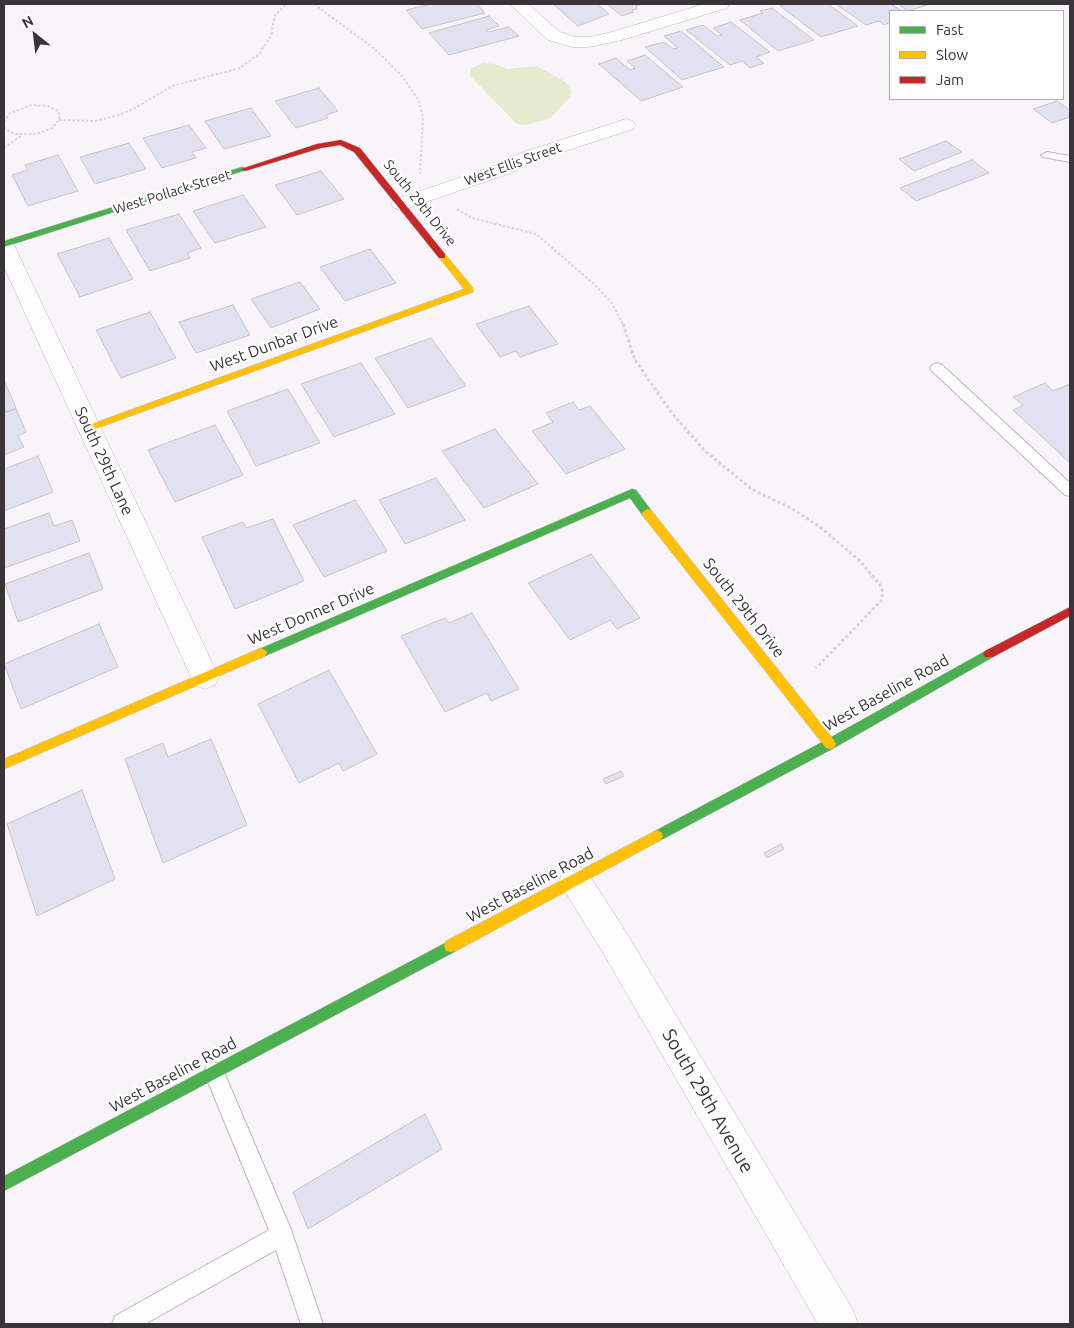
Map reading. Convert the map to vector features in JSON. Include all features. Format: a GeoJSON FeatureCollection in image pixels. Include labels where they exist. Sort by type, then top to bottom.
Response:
{"type":"FeatureCollection","features":[{"type":"Feature","properties":{"kind":"street"},"geometry":{"type":"LineString","coordinates":[[518,4],[548,32],[572,42],[588,42],[616,36],[721,4]]}},
{"type":"Feature","properties":{"kind":"street","name":"West Ellis Street"},"geometry":{"type":"LineString","coordinates":[[400,204],[504,169],[528,157],[626,125]]}},
{"type":"Feature","properties":{"kind":"street","name":"South 29th Drive"},"geometry":{"type":"LineString","coordinates":[[341,142],[358,150],[470,290]]}},
{"type":"Feature","properties":{"kind":"street","name":"West Pollack Street"},"geometry":{"type":"LineString","coordinates":[[4,244],[320,146],[341,142]]}},
{"type":"Feature","properties":{"kind":"street","name":"South 29th Lane"},"geometry":{"type":"LineString","coordinates":[[4,244],[205,677]]}},
{"type":"Feature","properties":{"kind":"street","name":"West Dunbar Drive"},"geometry":{"type":"LineString","coordinates":[[89,428],[470,290]]}},
{"type":"Feature","properties":{"kind":"street","name":"South 29th Drive"},"geometry":{"type":"LineString","coordinates":[[632,493],[830,744]]}},
{"type":"Feature","properties":{"kind":"street","name":"West Donner Drive"},"geometry":{"type":"LineString","coordinates":[[4,764],[632,493]]}},
{"type":"Feature","properties":{"kind":"street","name":"West Baseline Road"},"geometry":{"type":"LineString","coordinates":[[4,1184],[830,744],[971,664],[1070,611]]}},
{"type":"Feature","properties":{"kind":"street","name":"South 29th Avenue"},"geometry":{"type":"LineString","coordinates":[[575,880],[616,945],[839,1324]]}},
{"type":"Feature","properties":{"kind":"lane"},"geometry":{"type":"LineString","coordinates":[[1047,155],[1070,159]]}},
{"type":"Feature","properties":{"kind":"lane"},"geometry":{"type":"LineString","coordinates":[[937,368],[1070,492]]}},
{"type":"Feature","properties":{"kind":"lane"},"geometry":{"type":"LineString","coordinates":[[214,1072],[282,1235],[312,1324]]}},
{"type":"Feature","properties":{"kind":"lane"},"geometry":{"type":"LineString","coordinates":[[123,1324],[282,1235]]}},
{"type":"Feature","properties":{"kind":"path"},"geometry":{"type":"LineString","coordinates":[[4,126],[9,132],[21,135],[45,132],[60,120],[95,121],[119,115],[135,108],[172,86],[240,68],[259,54],[272,36],[275,15],[287,4]]}},
{"type":"Feature","properties":{"kind":"path"},"geometry":{"type":"LineString","coordinates":[[314,4],[375,49],[402,76],[419,101],[423,118],[419,180]]}},
{"type":"Feature","properties":{"kind":"path"},"geometry":{"type":"LineString","coordinates":[[4,112],[10,113],[24,107],[48,106],[58,111],[60,120]]}},
{"type":"Feature","properties":{"kind":"path"},"geometry":{"type":"LineString","coordinates":[[4,122],[10,113]]}},
{"type":"Feature","properties":{"kind":"path"},"geometry":{"type":"LineString","coordinates":[[4,148],[15,142],[21,135]]}},
{"type":"Feature","properties":{"kind":"path"},"geometry":{"type":"LineString","coordinates":[[456,209],[472,218],[536,234],[595,285],[611,302],[623,324],[635,360],[670,412],[705,451],[753,490],[791,508],[820,527],[860,561],[880,585],[883,592],[882,600],[816,668]]}},
{"type":"Feature","properties":{"kind":"green space"},"geometry":{"type":"Polygon","coordinates":[[[483,63],[495,64],[508,69],[537,66],[566,82],[571,91],[570,97],[551,118],[527,125],[517,124],[470,76],[470,69],[483,63]]]}},
{"type":"Feature","properties":{"kind":"building"},"geometry":{"type":"Polygon","coordinates":[[[430,4],[477,4],[485,13],[422,29],[406,10],[430,4]]]}},
{"type":"Feature","properties":{"kind":"building"},"geometry":{"type":"Polygon","coordinates":[[[553,4],[597,4],[609,14],[578,26],[553,4]]]}},
{"type":"Feature","properties":{"kind":"building"},"geometry":{"type":"Polygon","coordinates":[[[607,4],[643,4],[636,6],[637,9],[632,10],[634,12],[622,16],[607,4]]]}},
{"type":"Feature","properties":{"kind":"building"},"geometry":{"type":"Polygon","coordinates":[[[786,4],[828,4],[858,26],[821,37],[780,6],[786,4]]]}},
{"type":"Feature","properties":{"kind":"building"},"geometry":{"type":"Polygon","coordinates":[[[836,4],[891,4],[900,10],[889,10],[889,22],[884,25],[879,21],[866,25],[836,4]]]}},
{"type":"Feature","properties":{"kind":"building"},"geometry":{"type":"Polygon","coordinates":[[[898,4],[930,4],[911,10],[907,10],[898,4]]]}},
{"type":"Feature","properties":{"kind":"building"},"geometry":{"type":"Polygon","coordinates":[[[772,8],[814,40],[778,51],[740,20],[763,13],[760,11],[772,8]]]}},
{"type":"Feature","properties":{"kind":"building"},"geometry":{"type":"Polygon","coordinates":[[[489,16],[499,26],[486,30],[488,32],[509,27],[519,36],[449,55],[429,33],[489,16]]]}},
{"type":"Feature","properties":{"kind":"building"},"geometry":{"type":"Polygon","coordinates":[[[731,22],[770,52],[756,57],[764,63],[750,68],[742,61],[730,65],[686,30],[703,25],[717,36],[722,35],[713,28],[731,22]]]}},
{"type":"Feature","properties":{"kind":"building"},"geometry":{"type":"Polygon","coordinates":[[[681,31],[724,67],[682,80],[645,47],[664,42],[673,49],[678,48],[664,36],[681,31]]]}},
{"type":"Feature","properties":{"kind":"building"},"geometry":{"type":"Polygon","coordinates":[[[645,55],[683,87],[641,101],[599,64],[616,58],[630,70],[635,68],[627,61],[645,55]]]}},
{"type":"Feature","properties":{"kind":"building"},"geometry":{"type":"Polygon","coordinates":[[[319,88],[338,111],[326,115],[328,118],[296,128],[275,101],[319,88]]]}},
{"type":"Feature","properties":{"kind":"building"},"geometry":{"type":"Polygon","coordinates":[[[1057,101],[1070,110],[1070,117],[1052,123],[1033,109],[1057,101]]]}},
{"type":"Feature","properties":{"kind":"building"},"geometry":{"type":"Polygon","coordinates":[[[251,108],[271,136],[224,149],[205,121],[251,108]]]}},
{"type":"Feature","properties":{"kind":"building"},"geometry":{"type":"Polygon","coordinates":[[[189,125],[206,148],[192,152],[196,158],[162,168],[143,138],[189,125]]]}},
{"type":"Feature","properties":{"kind":"building"},"geometry":{"type":"Polygon","coordinates":[[[946,141],[962,152],[914,171],[899,159],[946,141]]]}},
{"type":"Feature","properties":{"kind":"building"},"geometry":{"type":"Polygon","coordinates":[[[129,143],[146,169],[95,184],[80,157],[129,143]]]}},
{"type":"Feature","properties":{"kind":"building"},"geometry":{"type":"Polygon","coordinates":[[[58,155],[78,191],[28,206],[12,175],[28,170],[25,165],[58,155]]]}},
{"type":"Feature","properties":{"kind":"building"},"geometry":{"type":"Polygon","coordinates":[[[972,160],[989,173],[916,201],[900,188],[972,160]]]}},
{"type":"Feature","properties":{"kind":"building"},"geometry":{"type":"Polygon","coordinates":[[[321,171],[344,199],[297,215],[275,185],[321,171]]]}},
{"type":"Feature","properties":{"kind":"building"},"geometry":{"type":"Polygon","coordinates":[[[243,195],[266,227],[215,243],[193,211],[243,195]]]}},
{"type":"Feature","properties":{"kind":"building"},"geometry":{"type":"Polygon","coordinates":[[[179,214],[201,248],[187,253],[190,258],[150,271],[126,230],[179,214]]]}},
{"type":"Feature","properties":{"kind":"building"},"geometry":{"type":"Polygon","coordinates":[[[109,238],[133,279],[80,297],[57,254],[109,238]]]}},
{"type":"Feature","properties":{"kind":"building"},"geometry":{"type":"Polygon","coordinates":[[[370,249],[396,283],[345,301],[320,267],[370,249]]]}},
{"type":"Feature","properties":{"kind":"building"},"geometry":{"type":"Polygon","coordinates":[[[300,282],[320,309],[271,328],[251,299],[300,282]]]}},
{"type":"Feature","properties":{"kind":"building"},"geometry":{"type":"Polygon","coordinates":[[[233,305],[250,335],[196,353],[179,322],[233,305]]]}},
{"type":"Feature","properties":{"kind":"building"},"geometry":{"type":"Polygon","coordinates":[[[529,306],[558,344],[520,357],[516,351],[500,357],[476,324],[529,306]]]}},
{"type":"Feature","properties":{"kind":"building"},"geometry":{"type":"Polygon","coordinates":[[[150,312],[176,358],[121,378],[96,330],[150,312]]]}},
{"type":"Feature","properties":{"kind":"building"},"geometry":{"type":"Polygon","coordinates":[[[431,338],[466,386],[408,408],[375,358],[431,338]]]}},
{"type":"Feature","properties":{"kind":"building"},"geometry":{"type":"Polygon","coordinates":[[[361,363],[395,414],[334,437],[301,384],[361,363]]]}},
{"type":"Feature","properties":{"kind":"building"},"geometry":{"type":"Polygon","coordinates":[[[4,380],[16,408],[4,412],[4,380]]]}},
{"type":"Feature","properties":{"kind":"building"},"geometry":{"type":"Polygon","coordinates":[[[1045,383],[1053,391],[1070,384],[1070,463],[1013,410],[1023,405],[1013,397],[1045,383]]]}},
{"type":"Feature","properties":{"kind":"building"},"geometry":{"type":"Polygon","coordinates":[[[288,389],[320,443],[256,466],[227,411],[288,389]]]}},
{"type":"Feature","properties":{"kind":"building"},"geometry":{"type":"Polygon","coordinates":[[[573,402],[579,410],[590,406],[625,449],[566,474],[532,431],[553,422],[546,413],[573,402]]]}},
{"type":"Feature","properties":{"kind":"building"},"geometry":{"type":"Polygon","coordinates":[[[16,409],[26,432],[18,436],[24,447],[4,455],[4,413],[16,409]]]}},
{"type":"Feature","properties":{"kind":"building"},"geometry":{"type":"Polygon","coordinates":[[[215,425],[243,475],[175,502],[148,450],[215,425]]]}},
{"type":"Feature","properties":{"kind":"building"},"geometry":{"type":"Polygon","coordinates":[[[495,429],[538,484],[484,508],[442,451],[495,429]]]}},
{"type":"Feature","properties":{"kind":"building"},"geometry":{"type":"Polygon","coordinates":[[[38,456],[53,492],[4,511],[4,469],[38,456]]]}},
{"type":"Feature","properties":{"kind":"building"},"geometry":{"type":"Polygon","coordinates":[[[436,478],[465,520],[405,544],[379,500],[436,478]]]}},
{"type":"Feature","properties":{"kind":"building"},"geometry":{"type":"Polygon","coordinates":[[[355,500],[387,551],[324,577],[293,525],[355,500]]]}},
{"type":"Feature","properties":{"kind":"building"},"geometry":{"type":"Polygon","coordinates":[[[49,513],[54,526],[72,520],[80,541],[4,568],[4,529],[49,513]]]}},
{"type":"Feature","properties":{"kind":"building"},"geometry":{"type":"Polygon","coordinates":[[[273,519],[304,581],[235,609],[202,537],[243,522],[246,528],[273,519]]]}},
{"type":"Feature","properties":{"kind":"building"},"geometry":{"type":"Polygon","coordinates":[[[89,553],[103,589],[18,622],[5,584],[89,553]]]}},
{"type":"Feature","properties":{"kind":"building"},"geometry":{"type":"Polygon","coordinates":[[[591,554],[640,618],[617,629],[610,620],[570,640],[528,583],[591,554]]]}},
{"type":"Feature","properties":{"kind":"building"},"geometry":{"type":"Polygon","coordinates":[[[472,613],[519,689],[491,701],[487,693],[445,712],[401,636],[445,618],[449,623],[472,613]]]}},
{"type":"Feature","properties":{"kind":"building"},"geometry":{"type":"Polygon","coordinates":[[[99,624],[118,667],[21,709],[4,664],[99,624]]]}},
{"type":"Feature","properties":{"kind":"building"},"geometry":{"type":"Polygon","coordinates":[[[329,670],[377,754],[343,771],[339,763],[299,783],[258,704],[329,670]]]}},
{"type":"Feature","properties":{"kind":"building"},"geometry":{"type":"Polygon","coordinates":[[[211,739],[247,825],[163,863],[125,759],[163,743],[168,757],[211,739]]]}},
{"type":"Feature","properties":{"kind":"building"},"geometry":{"type":"Polygon","coordinates":[[[621,771],[624,776],[606,784],[603,779],[621,771]]]}},
{"type":"Feature","properties":{"kind":"building"},"geometry":{"type":"Polygon","coordinates":[[[82,790],[115,879],[37,916],[7,824],[82,790]]]}},
{"type":"Feature","properties":{"kind":"building"},"geometry":{"type":"Polygon","coordinates":[[[781,844],[784,849],[767,858],[764,853],[781,844]]]}},
{"type":"Feature","properties":{"kind":"building"},"geometry":{"type":"Polygon","coordinates":[[[425,1114],[442,1149],[308,1229],[293,1192],[425,1114]]]}},
{"type":"Feature","properties":{"kind":"traffic: fast"},"geometry":{"type":"LineString","coordinates":[[4,244],[245,169]]}},
{"type":"Feature","properties":{"kind":"traffic: fast"},"geometry":{"type":"LineString","coordinates":[[261,653],[632,493],[647,513]]}},
{"type":"Feature","properties":{"kind":"traffic: fast"},"geometry":{"type":"LineString","coordinates":[[657,836],[830,744],[989,654]]}},
{"type":"Feature","properties":{"kind":"traffic: fast"},"geometry":{"type":"LineString","coordinates":[[4,1184],[451,946]]}},
{"type":"Feature","properties":{"kind":"traffic: slow"},"geometry":{"type":"LineString","coordinates":[[89,428],[470,290],[442,256]]}},
{"type":"Feature","properties":{"kind":"traffic: slow"},"geometry":{"type":"LineString","coordinates":[[647,513],[830,744]]}},
{"type":"Feature","properties":{"kind":"traffic: slow"},"geometry":{"type":"LineString","coordinates":[[4,764],[261,653]]}},
{"type":"Feature","properties":{"kind":"traffic: slow"},"geometry":{"type":"LineString","coordinates":[[451,946],[657,836]]}},
{"type":"Feature","properties":{"kind":"traffic: jam"},"geometry":{"type":"LineString","coordinates":[[245,169],[320,146],[341,142],[357,150],[442,256]]}},
{"type":"Feature","properties":{"kind":"traffic: jam"},"geometry":{"type":"LineString","coordinates":[[989,654],[1070,611]]}}]}
